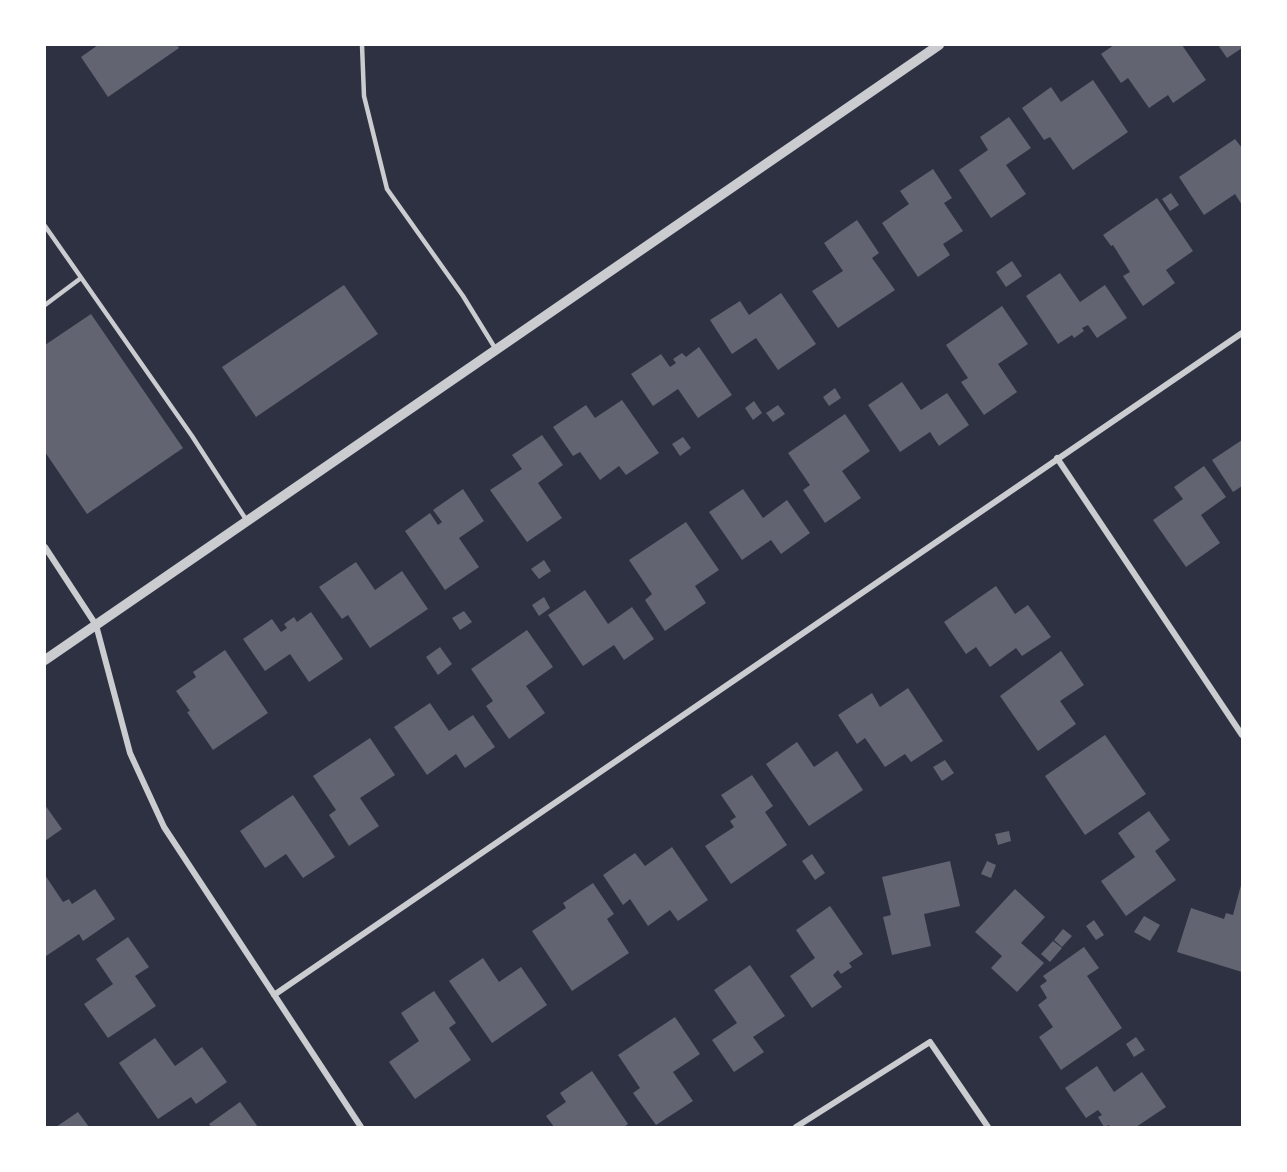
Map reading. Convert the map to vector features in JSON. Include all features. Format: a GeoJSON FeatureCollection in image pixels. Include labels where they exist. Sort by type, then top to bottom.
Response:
{"type":"FeatureCollection","features":[{"type":"Feature","properties":{"kind":"street"},"geometry":{"type":"LineString","coordinates":[[45,660],[939,45]]}},
{"type":"Feature","properties":{"kind":"street"},"geometry":{"type":"LineString","coordinates":[[274,994],[1242,333]]}},
{"type":"Feature","properties":{"kind":"street"},"geometry":{"type":"LineString","coordinates":[[1057,458],[1242,735]]}},
{"type":"Feature","properties":{"kind":"street"},"geometry":{"type":"LineString","coordinates":[[45,547],[96,625],[130,753],[164,827],[361,1127]]}},
{"type":"Feature","properties":{"kind":"street"},"geometry":{"type":"LineString","coordinates":[[796,1127],[930,1042],[988,1127]]}},
{"type":"Feature","properties":{"kind":"lane"},"geometry":{"type":"LineString","coordinates":[[362,45],[364,96],[387,189],[463,296],[495,349]]}},
{"type":"Feature","properties":{"kind":"lane"},"geometry":{"type":"LineString","coordinates":[[45,226],[192,436],[246,521]]}},
{"type":"Feature","properties":{"kind":"lane"},"geometry":{"type":"LineString","coordinates":[[45,305],[81,278]]}},
{"type":"Feature","properties":{"kind":"building"},"geometry":{"type":"Polygon","coordinates":[[[98,45],[177,45],[179,48],[108,97],[81,57],[98,45]]]}},
{"type":"Feature","properties":{"kind":"building"},"geometry":{"type":"Polygon","coordinates":[[[1114,45],[1182,45],[1206,80],[1173,103],[1168,95],[1149,108],[1128,78],[1121,83],[1101,54],[1114,45]]]}},
{"type":"Feature","properties":{"kind":"building"},"geometry":{"type":"Polygon","coordinates":[[[1218,45],[1242,45],[1242,48],[1227,58],[1218,45]]]}},
{"type":"Feature","properties":{"kind":"building"},"geometry":{"type":"Polygon","coordinates":[[[1093,80],[1128,132],[1073,170],[1050,137],[1044,140],[1022,108],[1051,87],[1061,102],[1093,80]]]}},
{"type":"Feature","properties":{"kind":"building"},"geometry":{"type":"Polygon","coordinates":[[[1009,117],[1031,148],[1006,165],[1026,194],[991,218],[959,170],[988,150],[980,137],[1009,117]]]}},
{"type":"Feature","properties":{"kind":"building"},"geometry":{"type":"Polygon","coordinates":[[[1235,139],[1242,148],[1242,205],[1235,194],[1204,215],[1179,177],[1235,139]]]}},
{"type":"Feature","properties":{"kind":"building"},"geometry":{"type":"Polygon","coordinates":[[[933,169],[952,198],[944,203],[963,231],[943,244],[950,255],[918,277],[882,223],[909,204],[900,191],[933,169]]]}},
{"type":"Feature","properties":{"kind":"building"},"geometry":{"type":"Polygon","coordinates":[[[1171,193],[1179,205],[1170,211],[1162,199],[1171,193]]]}},
{"type":"Feature","properties":{"kind":"building"},"geometry":{"type":"Polygon","coordinates":[[[1157,198],[1193,251],[1166,270],[1175,283],[1143,306],[1123,276],[1130,272],[1113,245],[1111,246],[1103,235],[1157,198]]]}},
{"type":"Feature","properties":{"kind":"building"},"geometry":{"type":"Polygon","coordinates":[[[857,220],[879,253],[872,258],[895,290],[838,328],[812,291],[843,271],[824,243],[857,220]]]}},
{"type":"Feature","properties":{"kind":"building"},"geometry":{"type":"Polygon","coordinates":[[[1012,261],[1022,276],[1006,287],[996,272],[1012,261]]]}},
{"type":"Feature","properties":{"kind":"building"},"geometry":{"type":"Polygon","coordinates":[[[1060,273],[1080,302],[1105,285],[1127,318],[1097,338],[1088,325],[1082,328],[1084,331],[1074,338],[1072,335],[1058,344],[1026,296],[1060,273]]]}},
{"type":"Feature","properties":{"kind":"building"},"geometry":{"type":"Polygon","coordinates":[[[344,285],[378,334],[256,417],[222,367],[344,285]]]}},
{"type":"Feature","properties":{"kind":"building"},"geometry":{"type":"Polygon","coordinates":[[[781,293],[816,344],[778,370],[756,338],[732,354],[710,320],[740,301],[749,315],[781,293]]]}},
{"type":"Feature","properties":{"kind":"building"},"geometry":{"type":"Polygon","coordinates":[[[1002,306],[1028,344],[998,364],[1017,392],[984,415],[961,382],[968,378],[946,345],[1002,306]]]}},
{"type":"Feature","properties":{"kind":"building"},"geometry":{"type":"Polygon","coordinates":[[[91,314],[183,448],[87,514],[45,452],[45,345],[91,314]]]}},
{"type":"Feature","properties":{"kind":"building"},"geometry":{"type":"Polygon","coordinates":[[[699,347],[732,395],[698,418],[678,389],[653,406],[631,374],[661,354],[670,367],[676,363],[673,359],[682,353],[686,357],[699,347]]]}},
{"type":"Feature","properties":{"kind":"building"},"geometry":{"type":"Polygon","coordinates":[[[902,382],[921,410],[947,393],[969,425],[939,446],[930,432],[900,452],[868,405],[902,382]]]}},
{"type":"Feature","properties":{"kind":"building"},"geometry":{"type":"Polygon","coordinates":[[[835,388],[841,398],[829,406],[823,397],[835,388]]]}},
{"type":"Feature","properties":{"kind":"building"},"geometry":{"type":"Polygon","coordinates":[[[622,400],[659,453],[626,475],[619,466],[600,480],[580,452],[573,456],[553,427],[586,405],[595,418],[622,400]]]}},
{"type":"Feature","properties":{"kind":"building"},"geometry":{"type":"Polygon","coordinates":[[[754,401],[762,413],[753,420],[745,408],[754,401]]]}},
{"type":"Feature","properties":{"kind":"building"},"geometry":{"type":"Polygon","coordinates":[[[778,405],[785,414],[773,422],[766,413],[778,405]]]}},
{"type":"Feature","properties":{"kind":"building"},"geometry":{"type":"Polygon","coordinates":[[[845,414],[870,451],[842,471],[861,498],[825,523],[803,490],[810,485],[788,453],[845,414]]]}},
{"type":"Feature","properties":{"kind":"building"},"geometry":{"type":"Polygon","coordinates":[[[542,435],[563,465],[538,483],[562,518],[527,542],[490,490],[522,469],[512,455],[542,435]]]}},
{"type":"Feature","properties":{"kind":"building"},"geometry":{"type":"Polygon","coordinates":[[[683,437],[691,448],[680,456],[672,444],[683,437]]]}},
{"type":"Feature","properties":{"kind":"building"},"geometry":{"type":"Polygon","coordinates":[[[1242,440],[1242,486],[1233,492],[1212,460],[1242,440]]]}},
{"type":"Feature","properties":{"kind":"building"},"geometry":{"type":"Polygon","coordinates":[[[1204,466],[1226,497],[1201,515],[1220,543],[1186,567],[1153,520],[1183,499],[1174,487],[1204,466]]]}},
{"type":"Feature","properties":{"kind":"building"},"geometry":{"type":"Polygon","coordinates":[[[463,489],[484,521],[459,538],[479,567],[445,590],[405,531],[430,513],[438,525],[442,522],[433,510],[463,489]]]}},
{"type":"Feature","properties":{"kind":"building"},"geometry":{"type":"Polygon","coordinates":[[[743,489],[763,518],[787,500],[810,533],[781,554],[771,540],[742,560],[709,512],[743,489]]]}},
{"type":"Feature","properties":{"kind":"building"},"geometry":{"type":"Polygon","coordinates":[[[686,522],[719,570],[695,586],[706,603],[665,631],[645,600],[652,594],[629,560],[686,522]]]}},
{"type":"Feature","properties":{"kind":"building"},"geometry":{"type":"Polygon","coordinates":[[[544,560],[551,571],[539,579],[531,569],[544,560]]]}},
{"type":"Feature","properties":{"kind":"building"},"geometry":{"type":"Polygon","coordinates":[[[356,562],[375,590],[402,571],[428,609],[370,648],[348,615],[342,619],[319,587],[356,562]]]}},
{"type":"Feature","properties":{"kind":"building"},"geometry":{"type":"Polygon","coordinates":[[[996,586],[1015,614],[1028,605],[1051,637],[1022,656],[1016,648],[990,667],[976,647],[966,654],[944,622],[996,586]]]}},
{"type":"Feature","properties":{"kind":"building"},"geometry":{"type":"Polygon","coordinates":[[[585,590],[608,624],[632,607],[654,639],[624,660],[614,645],[583,666],[548,615],[585,590]]]}},
{"type":"Feature","properties":{"kind":"building"},"geometry":{"type":"Polygon","coordinates":[[[544,597],[550,608],[539,616],[532,605],[544,597]]]}},
{"type":"Feature","properties":{"kind":"building"},"geometry":{"type":"Polygon","coordinates":[[[464,611],[472,622],[460,630],[452,618],[464,611]]]}},
{"type":"Feature","properties":{"kind":"building"},"geometry":{"type":"Polygon","coordinates":[[[311,612],[343,659],[309,682],[290,654],[265,671],[243,639],[272,619],[281,632],[287,628],[284,624],[294,617],[297,622],[311,612]]]}},
{"type":"Feature","properties":{"kind":"building"},"geometry":{"type":"Polygon","coordinates":[[[527,630],[553,667],[526,686],[545,713],[509,739],[486,706],[493,701],[471,669],[527,630]]]}},
{"type":"Feature","properties":{"kind":"building"},"geometry":{"type":"Polygon","coordinates":[[[440,647],[452,664],[438,675],[426,657],[440,647]]]}},
{"type":"Feature","properties":{"kind":"building"},"geometry":{"type":"Polygon","coordinates":[[[225,650],[268,713],[213,750],[187,712],[190,711],[176,691],[196,677],[193,672],[225,650]]]}},
{"type":"Feature","properties":{"kind":"building"},"geometry":{"type":"Polygon","coordinates":[[[1061,651],[1084,685],[1060,701],[1076,724],[1038,751],[1000,696],[1061,651]]]}},
{"type":"Feature","properties":{"kind":"building"},"geometry":{"type":"Polygon","coordinates":[[[908,688],[943,741],[911,762],[905,754],[885,767],[865,738],[857,744],[838,715],[872,693],[880,707],[908,688]]]}},
{"type":"Feature","properties":{"kind":"building"},"geometry":{"type":"Polygon","coordinates":[[[430,703],[449,731],[473,715],[495,747],[465,768],[456,754],[427,775],[394,727],[430,703]]]}},
{"type":"Feature","properties":{"kind":"building"},"geometry":{"type":"Polygon","coordinates":[[[1105,735],[1146,794],[1085,835],[1045,776],[1105,735]]]}},
{"type":"Feature","properties":{"kind":"building"},"geometry":{"type":"Polygon","coordinates":[[[370,738],[395,775],[360,798],[379,826],[349,846],[329,815],[336,810],[313,776],[370,738]]]}},
{"type":"Feature","properties":{"kind":"building"},"geometry":{"type":"Polygon","coordinates":[[[797,742],[814,767],[837,751],[863,790],[809,826],[766,764],[797,742]]]}},
{"type":"Feature","properties":{"kind":"building"},"geometry":{"type":"Polygon","coordinates":[[[945,760],[954,773],[942,781],[933,767],[945,760]]]}},
{"type":"Feature","properties":{"kind":"building"},"geometry":{"type":"Polygon","coordinates":[[[752,775],[773,806],[765,812],[787,845],[731,884],[705,846],[734,827],[730,821],[736,817],[721,795],[752,775]]]}},
{"type":"Feature","properties":{"kind":"building"},"geometry":{"type":"Polygon","coordinates":[[[293,795],[335,857],[303,878],[286,854],[265,868],[240,831],[293,795]]]}},
{"type":"Feature","properties":{"kind":"building"},"geometry":{"type":"Polygon","coordinates":[[[45,805],[62,829],[45,841],[45,805]]]}},
{"type":"Feature","properties":{"kind":"building"},"geometry":{"type":"Polygon","coordinates":[[[1149,811],[1170,840],[1155,851],[1176,880],[1126,916],[1101,881],[1135,857],[1118,833],[1149,811]]]}},
{"type":"Feature","properties":{"kind":"building"},"geometry":{"type":"Polygon","coordinates":[[[1009,831],[1011,841],[998,845],[995,834],[1009,831]]]}},
{"type":"Feature","properties":{"kind":"building"},"geometry":{"type":"Polygon","coordinates":[[[672,847],[708,900],[678,921],[670,910],[648,926],[630,899],[623,905],[603,875],[635,853],[645,866],[672,847]]]}},
{"type":"Feature","properties":{"kind":"building"},"geometry":{"type":"Polygon","coordinates":[[[812,854],[825,873],[815,880],[802,861],[812,854]]]}},
{"type":"Feature","properties":{"kind":"building"},"geometry":{"type":"Polygon","coordinates":[[[950,861],[960,906],[924,914],[931,946],[892,955],[883,917],[891,915],[882,877],[950,861]]]}},
{"type":"Feature","properties":{"kind":"building"},"geometry":{"type":"Polygon","coordinates":[[[987,861],[996,865],[991,878],[981,874],[987,861]]]}},
{"type":"Feature","properties":{"kind":"building"},"geometry":{"type":"Polygon","coordinates":[[[45,875],[63,902],[69,899],[72,904],[95,889],[115,919],[83,941],[79,934],[46,956],[45,875]]]}},
{"type":"Feature","properties":{"kind":"building"},"geometry":{"type":"Polygon","coordinates":[[[593,883],[614,914],[607,919],[629,953],[572,991],[532,931],[566,908],[563,903],[593,883]]]}},
{"type":"Feature","properties":{"kind":"building"},"geometry":{"type":"Polygon","coordinates":[[[1241,885],[1242,972],[1177,952],[1191,908],[1224,919],[1226,913],[1233,915],[1241,885]]]}},
{"type":"Feature","properties":{"kind":"building"},"geometry":{"type":"Polygon","coordinates":[[[1015,889],[1045,917],[1021,943],[1044,963],[1017,992],[991,968],[1002,956],[975,932],[1015,889]]]}},
{"type":"Feature","properties":{"kind":"building"},"geometry":{"type":"Polygon","coordinates":[[[830,906],[863,954],[849,963],[852,967],[841,974],[838,970],[833,975],[842,987],[812,1008],[790,976],[815,958],[796,930],[830,906]]]}},
{"type":"Feature","properties":{"kind":"building"},"geometry":{"type":"Polygon","coordinates":[[[1144,916],[1160,925],[1150,941],[1134,932],[1144,916]]]}},
{"type":"Feature","properties":{"kind":"building"},"geometry":{"type":"Polygon","coordinates":[[[1094,920],[1104,935],[1096,940],[1086,926],[1094,920]]]}},
{"type":"Feature","properties":{"kind":"building"},"geometry":{"type":"Polygon","coordinates":[[[1063,929],[1072,936],[1062,947],[1054,940],[1063,929]]]}},
{"type":"Feature","properties":{"kind":"building"},"geometry":{"type":"Polygon","coordinates":[[[128,937],[149,967],[135,976],[156,1006],[108,1038],[84,1004],[113,984],[96,959],[128,937]]]}},
{"type":"Feature","properties":{"kind":"building"},"geometry":{"type":"Polygon","coordinates":[[[1053,941],[1062,948],[1050,962],[1041,954],[1053,941]]]}},
{"type":"Feature","properties":{"kind":"building"},"geometry":{"type":"Polygon","coordinates":[[[1084,947],[1099,968],[1087,976],[1122,1028],[1061,1070],[1039,1037],[1053,1027],[1038,1005],[1047,998],[1040,986],[1047,981],[1043,976],[1084,947]]]}},
{"type":"Feature","properties":{"kind":"building"},"geometry":{"type":"Polygon","coordinates":[[[483,958],[499,982],[521,967],[547,1005],[492,1043],[449,981],[483,958]]]}},
{"type":"Feature","properties":{"kind":"building"},"geometry":{"type":"Polygon","coordinates":[[[750,965],[785,1016],[753,1037],[764,1052],[734,1072],[712,1040],[737,1023],[714,990],[750,965]]]}},
{"type":"Feature","properties":{"kind":"building"},"geometry":{"type":"Polygon","coordinates":[[[434,991],[456,1023],[449,1028],[471,1060],[415,1099],[389,1062],[419,1041],[401,1013],[434,991]]]}},
{"type":"Feature","properties":{"kind":"building"},"geometry":{"type":"Polygon","coordinates":[[[675,1017],[700,1054],[673,1072],[693,1101],[656,1125],[633,1093],[640,1088],[618,1055],[675,1017]]]}},
{"type":"Feature","properties":{"kind":"building"},"geometry":{"type":"Polygon","coordinates":[[[1136,1037],[1145,1050],[1134,1057],[1126,1044],[1136,1037]]]}},
{"type":"Feature","properties":{"kind":"building"},"geometry":{"type":"Polygon","coordinates":[[[155,1038],[175,1066],[202,1047],[227,1082],[196,1104],[191,1097],[158,1119],[119,1063],[155,1038]]]}},
{"type":"Feature","properties":{"kind":"building"},"geometry":{"type":"Polygon","coordinates":[[[1097,1066],[1114,1092],[1142,1072],[1166,1107],[1136,1127],[1110,1127],[1109,1125],[1104,1127],[1098,1117],[1102,1115],[1098,1110],[1086,1118],[1065,1088],[1097,1066]]]}},
{"type":"Feature","properties":{"kind":"building"},"geometry":{"type":"Polygon","coordinates":[[[592,1071],[628,1124],[624,1127],[554,1127],[546,1116],[566,1102],[560,1093],[592,1071]]]}},
{"type":"Feature","properties":{"kind":"building"},"geometry":{"type":"Polygon","coordinates":[[[240,1102],[258,1127],[211,1127],[209,1124],[240,1102]]]}},
{"type":"Feature","properties":{"kind":"building"},"geometry":{"type":"Polygon","coordinates":[[[78,1112],[89,1127],[56,1127],[78,1112]]]}}]}
